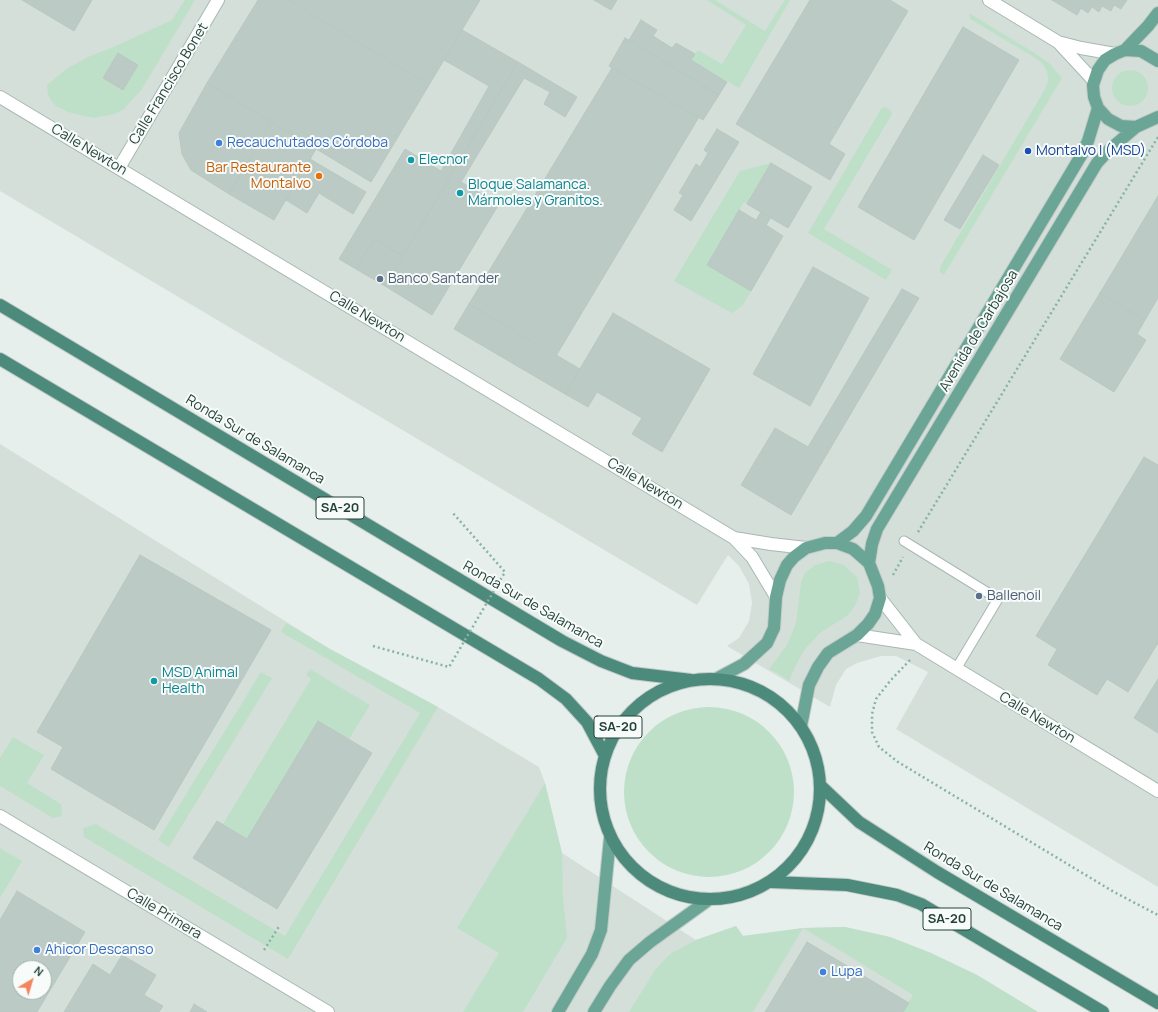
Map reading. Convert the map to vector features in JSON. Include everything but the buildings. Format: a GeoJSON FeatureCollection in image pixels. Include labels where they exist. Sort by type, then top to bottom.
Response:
{"type":"FeatureCollection","features":[{"type":"Feature","properties":{"kind":"highway","name":"Ronda Sur de Salamanca"},"geometry":{"type":"LineString","coordinates":[[0,305],[562,641],[601,661],[632,673],[691,680],[718,678],[742,683],[765,693],[785,708],[801,726],[815,754],[821,786],[816,823],[799,856],[771,882],[741,897],[707,901],[668,892],[634,870],[610,838],[600,811],[598,783],[604,754],[623,719],[654,693],[691,680]]}},
{"type":"Feature","properties":{"kind":"highway","name":"SA-20"},"geometry":{"type":"LineString","coordinates":[[0,359],[539,679],[566,699],[587,722],[604,754]]}},
{"type":"Feature","properties":{"kind":"highway","name":"Ronda Sur de Salamanca"},"geometry":{"type":"LineString","coordinates":[[821,786],[865,826],[938,872],[1158,1003]]}},
{"type":"Feature","properties":{"kind":"highway","name":"Ronda Sur de Salamanca"},"geometry":{"type":"LineString","coordinates":[[771,882],[847,885],[897,895],[909,899],[921,904],[1103,1012]]}},
{"type":"Feature","properties":{"kind":"main road"},"geometry":{"type":"LineString","coordinates":[[1136,127],[1121,126],[1108,119],[1098,108],[1094,97],[1094,81],[1098,70],[1105,60],[1120,52],[1148,26],[1158,13]]}},
{"type":"Feature","properties":{"kind":"main road"},"geometry":{"type":"LineString","coordinates":[[1120,52],[1142,51],[1158,61]]}},
{"type":"Feature","properties":{"kind":"main road","name":"Avenida de Carbajosa"},"geometry":{"type":"LineString","coordinates":[[836,543],[853,531],[883,488],[1082,154],[1088,141],[1098,108]]}},
{"type":"Feature","properties":{"kind":"main road","name":"Avenida de Carbajosa"},"geometry":{"type":"LineString","coordinates":[[869,563],[872,544],[877,529],[1097,163],[1109,150],[1136,127],[1158,117]]}},
{"type":"Feature","properties":{"kind":"main road","name":"Avenida de Carbajosa"},"geometry":{"type":"LineString","coordinates":[[718,678],[744,664],[767,643],[774,628],[776,597],[780,580],[787,565],[794,557],[806,548],[825,543],[836,543],[853,549],[869,563],[878,586],[880,598]]}},
{"type":"Feature","properties":{"kind":"main road"},"geometry":{"type":"LineString","coordinates":[[801,726],[809,685],[818,667],[828,653],[857,635],[875,614],[880,598]]}},
{"type":"Feature","properties":{"kind":"main road"},"geometry":{"type":"LineString","coordinates":[[558,1012],[592,954],[601,930],[610,838]]}},
{"type":"Feature","properties":{"kind":"main road"},"geometry":{"type":"LineString","coordinates":[[594,1012],[610,986],[629,960],[650,942],[707,901]]}},
{"type":"Feature","properties":{"kind":"street","name":"Calle Francisco Bonet"},"geometry":{"type":"LineString","coordinates":[[120,168],[218,0]]}},
{"type":"Feature","properties":{"kind":"street"},"geometry":{"type":"LineString","coordinates":[[989,0],[1058,42],[1094,81]]}},
{"type":"Feature","properties":{"kind":"street"},"geometry":{"type":"LineString","coordinates":[[1058,42],[1081,48],[1120,52]]}},
{"type":"Feature","properties":{"kind":"street","name":"Calle Newton"},"geometry":{"type":"LineString","coordinates":[[0,97],[734,538],[752,557],[776,597]]}},
{"type":"Feature","properties":{"kind":"street","name":"Calle Newton"},"geometry":{"type":"LineString","coordinates":[[734,538],[806,548]]}},
{"type":"Feature","properties":{"kind":"street","name":"Calle Newton"},"geometry":{"type":"LineString","coordinates":[[880,598],[918,645],[1158,791]]}},
{"type":"Feature","properties":{"kind":"street","name":"Calle Newton"},"geometry":{"type":"LineString","coordinates":[[857,635],[918,645]]}},
{"type":"Feature","properties":{"kind":"street","name":"Calle Primera"},"geometry":{"type":"LineString","coordinates":[[0,816],[328,1012]]}},
{"type":"Feature","properties":{"kind":"lane"},"geometry":{"type":"LineString","coordinates":[[907,543],[998,599],[956,669]]}},
{"type":"Feature","properties":{"kind":"path"},"geometry":{"type":"LineString","coordinates":[[892,576],[907,543],[1158,137]]}},
{"type":"Feature","properties":{"kind":"path"},"geometry":{"type":"LineString","coordinates":[[373,646],[449,667],[505,572],[452,512]]}},
{"type":"Feature","properties":{"kind":"path"},"geometry":{"type":"LineString","coordinates":[[918,645],[911,659],[890,681],[876,699],[872,714],[872,732],[880,747],[898,762],[1108,888],[1158,916]]}},
{"type":"Feature","properties":{"kind":"path"},"geometry":{"type":"LineString","coordinates":[[264,950],[280,925]]}},
{"type":"Feature","properties":{"kind":"shaded area"},"geometry":{"type":"Polygon","coordinates":[[[0,0],[1158,0],[1158,887],[896,729],[928,672],[896,656],[881,656],[857,663],[846,669],[836,685],[830,707],[727,646],[739,638],[749,621],[752,603],[749,584],[739,566],[728,555],[697,605],[0,191],[0,0]]]}},
{"type":"Feature","properties":{"kind":"shaded area"},"geometry":{"type":"Polygon","coordinates":[[[0,444],[330,649],[438,707],[539,767],[545,783],[562,853],[696,940],[736,926],[743,936],[803,928],[845,927],[890,937],[931,953],[977,975],[1038,1012],[0,1012],[0,444]]]}},
{"type":"Feature","properties":{"kind":"green space"},"geometry":{"type":"Polygon","coordinates":[[[185,0],[195,0],[142,89],[124,109],[115,114],[93,118],[68,112],[56,106],[52,102],[48,95],[47,85],[66,69],[88,57],[172,20],[185,0]]]}},
{"type":"Feature","properties":{"kind":"green space"},"geometry":{"type":"Polygon","coordinates":[[[707,0],[715,0],[765,31],[785,0],[790,0],[739,88],[691,60],[698,50],[722,64],[746,25],[707,0]]]}},
{"type":"Feature","properties":{"kind":"green space"},"geometry":{"type":"Polygon","coordinates":[[[969,13],[1049,63],[1062,78],[944,275],[940,272],[940,267],[1045,89],[1048,80],[1047,71],[1042,63],[970,19],[969,13]]]}},
{"type":"Feature","properties":{"kind":"green space"},"geometry":{"type":"Polygon","coordinates":[[[1134,70],[1143,75],[1147,81],[1147,95],[1143,101],[1134,106],[1126,106],[1117,101],[1113,95],[1112,84],[1117,75],[1123,71],[1134,70]]]}},
{"type":"Feature","properties":{"kind":"green space"},"geometry":{"type":"Polygon","coordinates":[[[885,107],[890,110],[892,114],[824,229],[892,270],[886,280],[808,233],[881,109],[885,107]]]}},
{"type":"Feature","properties":{"kind":"green space"},"geometry":{"type":"Polygon","coordinates":[[[771,163],[747,204],[744,202],[707,264],[751,291],[743,305],[732,313],[674,281],[740,171],[771,163]]]}},
{"type":"Feature","properties":{"kind":"green space"},"geometry":{"type":"Polygon","coordinates":[[[829,561],[844,565],[857,577],[860,593],[855,606],[847,616],[821,632],[805,649],[789,681],[769,669],[787,645],[796,623],[801,582],[805,573],[815,565],[829,561]]]}},
{"type":"Feature","properties":{"kind":"green space"},"geometry":{"type":"Polygon","coordinates":[[[286,623],[330,649],[438,707],[288,959],[84,837],[83,828],[96,824],[285,936],[420,713],[281,632],[286,623]]]}},
{"type":"Feature","properties":{"kind":"green space"},"geometry":{"type":"Polygon","coordinates":[[[310,669],[370,705],[349,739],[318,721],[247,839],[223,824],[311,679],[306,675],[310,669]]]}},
{"type":"Feature","properties":{"kind":"green space"},"geometry":{"type":"Polygon","coordinates":[[[261,672],[272,678],[169,847],[158,840],[261,672]]]}},
{"type":"Feature","properties":{"kind":"green space"},"geometry":{"type":"Polygon","coordinates":[[[701,707],[717,707],[742,713],[763,726],[775,738],[788,759],[794,784],[794,800],[788,825],[775,846],[763,858],[742,871],[717,877],[701,877],[676,871],[655,858],[643,846],[630,825],[624,800],[624,784],[630,759],[643,738],[655,726],[676,713],[701,707]]]}},
{"type":"Feature","properties":{"kind":"green space"},"geometry":{"type":"Polygon","coordinates":[[[13,737],[44,755],[27,783],[61,804],[62,816],[53,818],[0,786],[0,758],[13,737]]]}},
{"type":"Feature","properties":{"kind":"green space"},"geometry":{"type":"Polygon","coordinates":[[[545,783],[562,853],[563,896],[567,938],[523,1012],[463,1012],[499,953],[457,928],[545,783]]]}},
{"type":"Feature","properties":{"kind":"green space"},"geometry":{"type":"Polygon","coordinates":[[[0,848],[22,861],[0,898],[0,848]]]}},
{"type":"Feature","properties":{"kind":"green space"},"geometry":{"type":"Polygon","coordinates":[[[736,926],[743,936],[803,928],[753,1012],[629,1012],[655,970],[670,954],[696,940],[736,926]]]}},
{"type":"Feature","properties":{"kind":"green space"},"geometry":{"type":"Polygon","coordinates":[[[845,927],[890,937],[931,953],[977,975],[1038,1012],[903,1012],[913,995],[803,928],[845,927]]]}},
{"type":"Feature","properties":{"kind":"place","name":"Recauchutados Córdoba"},"geometry":{"type":"Point","coordinates":[219,143]}},
{"type":"Feature","properties":{"kind":"place","name":"Montalvo I (MSD)"},"geometry":{"type":"Point","coordinates":[1028,151]}},
{"type":"Feature","properties":{"kind":"place","name":"Elecnor"},"geometry":{"type":"Point","coordinates":[411,160]}},
{"type":"Feature","properties":{"kind":"place","name":"Bar Restaurante Montalvo"},"geometry":{"type":"Point","coordinates":[319,176]}},
{"type":"Feature","properties":{"kind":"place","name":"Bloque Salamanca. Mármoles y Granitos."},"geometry":{"type":"Point","coordinates":[460,193]}},
{"type":"Feature","properties":{"kind":"place","name":"Banco Santander"},"geometry":{"type":"Point","coordinates":[380,279]}},
{"type":"Feature","properties":{"kind":"place","name":"Ballenoil"},"geometry":{"type":"Point","coordinates":[979,596]}},
{"type":"Feature","properties":{"kind":"place","name":"MSD Animal Health"},"geometry":{"type":"Point","coordinates":[154,681]}},
{"type":"Feature","properties":{"kind":"place","name":"Ahicor Descanso"},"geometry":{"type":"Point","coordinates":[37,950]}},
{"type":"Feature","properties":{"kind":"place","name":"Lupa"},"geometry":{"type":"Point","coordinates":[823,972]}}]}
